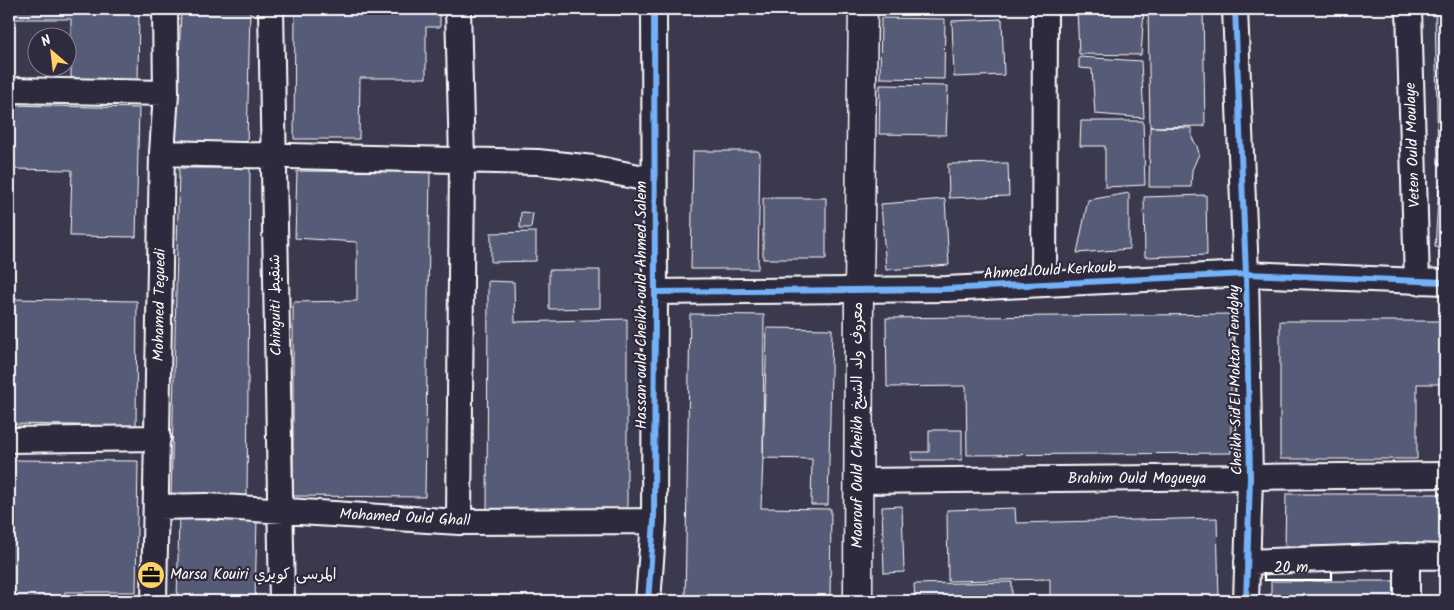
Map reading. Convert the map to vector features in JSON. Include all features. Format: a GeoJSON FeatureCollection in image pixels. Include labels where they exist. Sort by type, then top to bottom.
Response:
{"type":"FeatureCollection","features":[{"type":"Feature","properties":{"kind":"street","name":"Mohamed Teguedi"},"geometry":{"type":"LineString","coordinates":[[154,601],[162,153],[166,93],[165,9]]}},
{"type":"Feature","properties":{"kind":"street","name":"Chinguiti شنقيط"},"geometry":{"type":"LineString","coordinates":[[271,9],[282,601]]}},
{"type":"Feature","properties":{"kind":"street"},"geometry":{"type":"LineString","coordinates":[[458,9],[462,160],[459,522]]}},
{"type":"Feature","properties":{"kind":"street","name":"Hassan ould Cheikh ould Ahmed Salem"},"geometry":{"type":"LineString","coordinates":[[648,601],[654,521],[654,9]]}},
{"type":"Feature","properties":{"kind":"street","name":"Maarouf Ould Cheikh معروف ولد الشيخ"},"geometry":{"type":"LineString","coordinates":[[858,601],[859,290],[863,9]]}},
{"type":"Feature","properties":{"kind":"street"},"geometry":{"type":"LineString","coordinates":[[1044,284],[1045,9]]}},
{"type":"Feature","properties":{"kind":"street","name":"Cheikh Sid'El Moktar Tendghy"},"geometry":{"type":"LineString","coordinates":[[1235,9],[1246,274],[1250,478],[1246,601]]}},
{"type":"Feature","properties":{"kind":"street","name":"Veten Ould Moulaye"},"geometry":{"type":"LineString","coordinates":[[1409,9],[1417,282]]}},
{"type":"Feature","properties":{"kind":"street"},"geometry":{"type":"LineString","coordinates":[[9,90],[166,93]]}},
{"type":"Feature","properties":{"kind":"street"},"geometry":{"type":"LineString","coordinates":[[162,153],[538,162],[593,168],[654,180]]}},
{"type":"Feature","properties":{"kind":"street","name":"Ahmed Ould Kerkoub"},"geometry":{"type":"LineString","coordinates":[[655,292],[946,289],[1246,274],[1445,282]]}},
{"type":"Feature","properties":{"kind":"street"},"geometry":{"type":"LineString","coordinates":[[9,440],[158,438]]}},
{"type":"Feature","properties":{"kind":"street","name":"Brahim Ould Mogueya"},"geometry":{"type":"LineString","coordinates":[[858,481],[1445,475]]}},
{"type":"Feature","properties":{"kind":"street","name":"Mohamed Ould Ghall"},"geometry":{"type":"LineString","coordinates":[[157,507],[208,506],[459,522],[654,521]]}},
{"type":"Feature","properties":{"kind":"street"},"geometry":{"type":"LineString","coordinates":[[1247,562],[1407,556],[1445,558]]}},
{"type":"Feature","properties":{"kind":"street"},"geometry":{"type":"LineString","coordinates":[[1407,556],[1407,601]]}},
{"type":"Feature","properties":{"kind":"building"},"geometry":{"type":"Polygon","coordinates":[[[9,9],[139,9],[138,83],[71,82],[71,78],[78,78],[78,28],[71,28],[71,19],[9,19],[9,9]]]}},
{"type":"Feature","properties":{"kind":"building"},"geometry":{"type":"Polygon","coordinates":[[[181,9],[250,9],[247,147],[176,144],[181,9]]]}},
{"type":"Feature","properties":{"kind":"building"},"geometry":{"type":"Polygon","coordinates":[[[295,9],[440,9],[440,27],[426,27],[426,78],[360,78],[359,139],[294,139],[295,9]]]}},
{"type":"Feature","properties":{"kind":"building"},"geometry":{"type":"Polygon","coordinates":[[[952,9],[1009,9],[1009,11],[952,11],[952,9]]]}},
{"type":"Feature","properties":{"kind":"building"},"geometry":{"type":"Polygon","coordinates":[[[1077,9],[1144,9],[1141,55],[1079,54],[1077,9]]]}},
{"type":"Feature","properties":{"kind":"building"},"geometry":{"type":"Polygon","coordinates":[[[1148,9],[1203,9],[1205,126],[1150,127],[1148,9]]]}},
{"type":"Feature","properties":{"kind":"building"},"geometry":{"type":"Polygon","coordinates":[[[1435,9],[1445,9],[1445,163],[1438,164],[1435,9]]]}},
{"type":"Feature","properties":{"kind":"building"},"geometry":{"type":"Polygon","coordinates":[[[881,18],[945,19],[944,79],[880,78],[881,18]]]}},
{"type":"Feature","properties":{"kind":"building"},"geometry":{"type":"Polygon","coordinates":[[[1002,19],[1004,75],[954,77],[952,21],[1002,19]]]}},
{"type":"Feature","properties":{"kind":"building"},"geometry":{"type":"Polygon","coordinates":[[[1079,57],[1141,61],[1144,118],[1095,114],[1092,69],[1079,68],[1079,57]]]}},
{"type":"Feature","properties":{"kind":"building"},"geometry":{"type":"Polygon","coordinates":[[[880,85],[948,86],[946,135],[879,134],[880,85]]]}},
{"type":"Feature","properties":{"kind":"building"},"geometry":{"type":"Polygon","coordinates":[[[9,105],[139,108],[136,237],[70,236],[72,170],[9,169],[9,105]]]}},
{"type":"Feature","properties":{"kind":"building"},"geometry":{"type":"Polygon","coordinates":[[[1081,121],[1143,121],[1145,185],[1105,187],[1105,146],[1080,146],[1081,121]]]}},
{"type":"Feature","properties":{"kind":"building"},"geometry":{"type":"Polygon","coordinates":[[[1150,127],[1192,128],[1192,138],[1199,154],[1192,170],[1191,187],[1149,187],[1150,127]]]}},
{"type":"Feature","properties":{"kind":"building"},"geometry":{"type":"Polygon","coordinates":[[[693,151],[758,151],[760,154],[758,269],[691,269],[693,151]]]}},
{"type":"Feature","properties":{"kind":"building"},"geometry":{"type":"Polygon","coordinates":[[[1008,163],[1009,196],[949,198],[948,164],[1008,163]]]}},
{"type":"Feature","properties":{"kind":"building"},"geometry":{"type":"Polygon","coordinates":[[[179,168],[250,168],[247,496],[171,497],[179,168]]]}},
{"type":"Feature","properties":{"kind":"building"},"geometry":{"type":"Polygon","coordinates":[[[297,171],[430,172],[425,497],[293,496],[293,302],[357,301],[357,242],[295,238],[297,171]]]}},
{"type":"Feature","properties":{"kind":"building"},"geometry":{"type":"Polygon","coordinates":[[[1439,185],[1445,185],[1445,248],[1435,247],[1439,185]]]}},
{"type":"Feature","properties":{"kind":"building"},"geometry":{"type":"Polygon","coordinates":[[[1129,193],[1129,249],[1077,253],[1088,200],[1129,193]]]}},
{"type":"Feature","properties":{"kind":"building"},"geometry":{"type":"Polygon","coordinates":[[[1206,195],[1207,255],[1145,257],[1144,197],[1206,195]]]}},
{"type":"Feature","properties":{"kind":"building"},"geometry":{"type":"Polygon","coordinates":[[[763,198],[826,198],[826,259],[763,259],[763,198]]]}},
{"type":"Feature","properties":{"kind":"building"},"geometry":{"type":"Polygon","coordinates":[[[945,199],[949,265],[886,270],[881,204],[945,199]]]}},
{"type":"Feature","properties":{"kind":"building"},"geometry":{"type":"Polygon","coordinates":[[[521,212],[533,213],[531,228],[520,228],[521,212]]]}},
{"type":"Feature","properties":{"kind":"building"},"geometry":{"type":"Polygon","coordinates":[[[536,232],[536,261],[491,262],[491,233],[536,232]]]}},
{"type":"Feature","properties":{"kind":"building"},"geometry":{"type":"Polygon","coordinates":[[[549,270],[600,270],[600,308],[549,309],[549,270]]]}},
{"type":"Feature","properties":{"kind":"building"},"geometry":{"type":"Polygon","coordinates":[[[488,281],[514,282],[515,322],[627,319],[627,512],[487,516],[488,281]]]}},
{"type":"Feature","properties":{"kind":"building"},"geometry":{"type":"Polygon","coordinates":[[[9,299],[137,301],[136,426],[9,424],[9,299]]]}},
{"type":"Feature","properties":{"kind":"building"},"geometry":{"type":"Polygon","coordinates":[[[690,314],[764,315],[761,508],[831,509],[830,601],[685,601],[690,314]]]}},
{"type":"Feature","properties":{"kind":"building"},"geometry":{"type":"Polygon","coordinates":[[[1231,314],[1231,453],[967,455],[966,386],[887,387],[886,318],[1231,314]]]}},
{"type":"Feature","properties":{"kind":"building"},"geometry":{"type":"Polygon","coordinates":[[[1280,321],[1445,321],[1445,384],[1417,384],[1417,459],[1280,459],[1280,321]]]}},
{"type":"Feature","properties":{"kind":"building"},"geometry":{"type":"Polygon","coordinates":[[[767,328],[832,329],[828,505],[811,505],[812,459],[763,458],[767,328]]]}},
{"type":"Feature","properties":{"kind":"building"},"geometry":{"type":"Polygon","coordinates":[[[929,430],[962,430],[962,460],[912,460],[912,452],[929,452],[929,430]]]}},
{"type":"Feature","properties":{"kind":"building"},"geometry":{"type":"Polygon","coordinates":[[[9,460],[138,461],[136,592],[65,592],[64,601],[9,601],[9,460]]]}},
{"type":"Feature","properties":{"kind":"building"},"geometry":{"type":"Polygon","coordinates":[[[1286,494],[1445,494],[1445,546],[1285,546],[1286,494]]]}},
{"type":"Feature","properties":{"kind":"building"},"geometry":{"type":"Polygon","coordinates":[[[902,506],[904,572],[884,573],[882,507],[902,506]]]}},
{"type":"Feature","properties":{"kind":"building"},"geometry":{"type":"Polygon","coordinates":[[[1015,508],[1016,523],[1217,518],[1219,601],[1050,601],[1050,579],[948,581],[947,510],[1015,508]]]}},
{"type":"Feature","properties":{"kind":"building"},"geometry":{"type":"Polygon","coordinates":[[[179,517],[257,518],[255,601],[177,601],[179,517]]]}},
{"type":"Feature","properties":{"kind":"building"},"geometry":{"type":"Polygon","coordinates":[[[1271,581],[1395,581],[1395,601],[1271,601],[1271,581]]]}},
{"type":"Feature","properties":{"kind":"building"},"geometry":{"type":"Polygon","coordinates":[[[1012,582],[1012,601],[915,601],[914,584],[1012,582]]]}},
{"type":"Feature","properties":{"kind":"cycle path"},"geometry":{"type":"LineString","coordinates":[[648,601],[654,521],[654,9]]}},
{"type":"Feature","properties":{"kind":"cycle path"},"geometry":{"type":"LineString","coordinates":[[1235,9],[1246,274],[1250,478],[1246,601]]}},
{"type":"Feature","properties":{"kind":"cycle path"},"geometry":{"type":"LineString","coordinates":[[655,292],[946,289],[1246,274],[1445,282]]}},
{"type":"Feature","properties":{"kind":"place","name":"Marsa Kouiri المرسى كويري"},"geometry":{"type":"Point","coordinates":[151,575]}}]}
